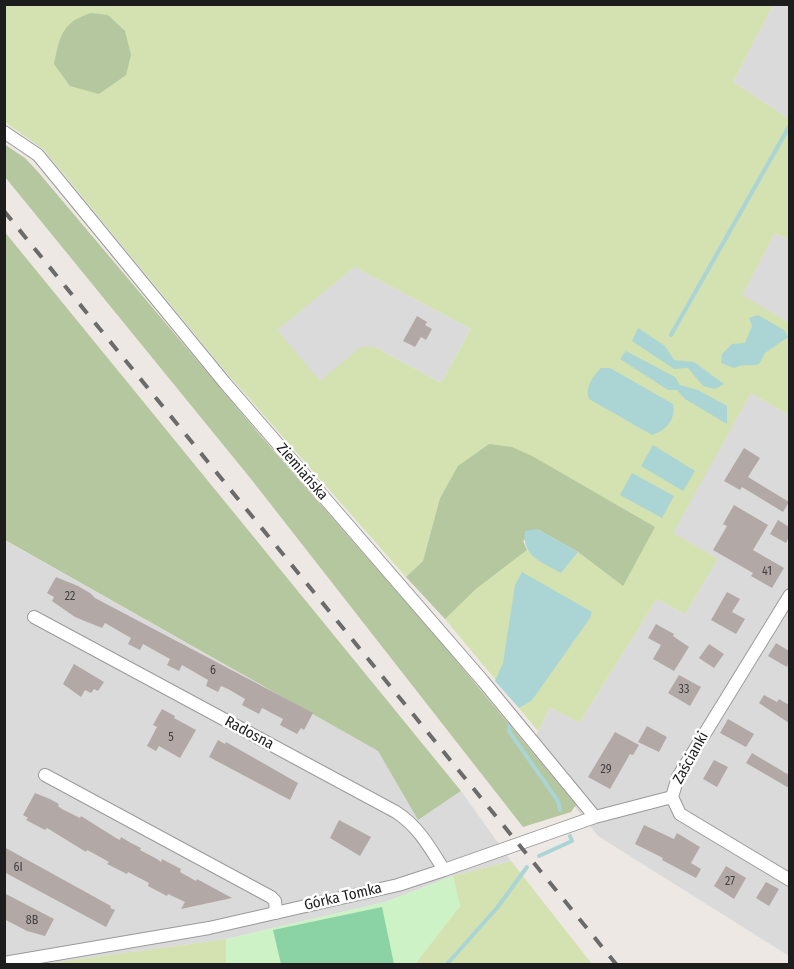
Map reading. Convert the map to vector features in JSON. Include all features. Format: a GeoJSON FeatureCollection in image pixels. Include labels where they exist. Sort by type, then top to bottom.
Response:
{"type":"FeatureCollection","features":[{"type":"Feature","properties":{"kind":"street","name":"Ziemiańska"},"geometry":{"type":"LineString","coordinates":[[4,132],[38,155],[225,383],[483,681],[595,817]]}},
{"type":"Feature","properties":{"kind":"street","name":"Zaścianki"},"geometry":{"type":"LineString","coordinates":[[789,595],[678,777],[672,796],[680,814],[789,880]]}},
{"type":"Feature","properties":{"kind":"street","name":"Radosna"},"geometry":{"type":"LineString","coordinates":[[34,617],[396,812],[410,821],[444,870]]}},
{"type":"Feature","properties":{"kind":"street"},"geometry":{"type":"LineString","coordinates":[[45,775],[271,897],[275,901],[276,913]]}},
{"type":"Feature","properties":{"kind":"street","name":"Górka Tomka"},"geometry":{"type":"LineString","coordinates":[[4,963],[209,928],[398,885],[595,817],[672,796]]}},
{"type":"Feature","properties":{"kind":"shaded area"},"geometry":{"type":"Polygon","coordinates":[[[773,5],[789,5],[789,119],[733,82],[773,5]]]}},
{"type":"Feature","properties":{"kind":"shaded area"},"geometry":{"type":"Polygon","coordinates":[[[775,233],[789,240],[789,323],[741,296],[775,233]]]}},
{"type":"Feature","properties":{"kind":"shaded area"},"geometry":{"type":"Polygon","coordinates":[[[355,267],[471,329],[441,383],[375,347],[362,347],[320,382],[276,330],[355,267]]]}},
{"type":"Feature","properties":{"kind":"shaded area"},"geometry":{"type":"Polygon","coordinates":[[[751,393],[789,415],[789,956],[598,836],[529,749],[550,707],[579,723],[657,599],[685,614],[718,559],[672,533],[751,393]]]}},
{"type":"Feature","properties":{"kind":"shaded area"},"geometry":{"type":"Polygon","coordinates":[[[4,540],[378,751],[418,820],[461,791],[511,861],[453,876],[385,902],[226,939],[44,964],[5,964],[4,540]]]}},
{"type":"Feature","properties":{"kind":"green space"},"geometry":{"type":"Polygon","coordinates":[[[5,5],[773,5],[733,82],[789,119],[789,240],[775,233],[742,295],[789,323],[789,415],[751,393],[673,533],[718,559],[685,614],[657,599],[579,723],[550,707],[538,731],[445,619],[476,589],[527,550],[561,573],[578,552],[623,586],[489,444],[458,467],[440,498],[423,561],[406,577],[225,371],[44,150],[5,122],[5,5]],[[355,267],[277,330],[320,381],[361,347],[375,347],[441,383],[471,329],[355,267]]]}},
{"type":"Feature","properties":{"kind":"green space"},"geometry":{"type":"Polygon","coordinates":[[[91,13],[108,15],[125,31],[131,55],[126,75],[99,94],[70,86],[54,64],[64,31],[74,21],[91,13]]]}},
{"type":"Feature","properties":{"kind":"green space"},"geometry":{"type":"Polygon","coordinates":[[[4,144],[25,158],[39,173],[260,435],[445,647],[576,805],[571,812],[523,827],[251,479],[5,177],[4,144]]]}},
{"type":"Feature","properties":{"kind":"green space"},"geometry":{"type":"Polygon","coordinates":[[[4,231],[461,791],[418,820],[378,751],[5,540],[4,231]]]}},
{"type":"Feature","properties":{"kind":"green space"},"geometry":{"type":"Polygon","coordinates":[[[489,444],[512,447],[532,456],[655,527],[623,586],[578,552],[537,529],[523,541],[527,550],[476,589],[445,619],[406,577],[423,561],[440,498],[458,466],[489,444]]]}},
{"type":"Feature","properties":{"kind":"green space"},"geometry":{"type":"Polygon","coordinates":[[[511,861],[592,964],[415,964],[460,906],[453,876],[511,861]]]}},
{"type":"Feature","properties":{"kind":"green space"},"geometry":{"type":"Polygon","coordinates":[[[453,876],[460,906],[415,964],[226,964],[226,939],[385,902],[453,876]]]}},
{"type":"Feature","properties":{"kind":"green space"},"geometry":{"type":"Polygon","coordinates":[[[382,907],[394,964],[281,964],[273,930],[382,907]]]}},
{"type":"Feature","properties":{"kind":"green space"},"geometry":{"type":"Polygon","coordinates":[[[226,939],[226,964],[44,964],[226,939]]]}},
{"type":"Feature","properties":{"kind":"water"},"geometry":{"type":"Polygon","coordinates":[[[758,315],[784,330],[788,337],[765,353],[759,364],[734,368],[721,363],[722,354],[732,344],[745,343],[752,326],[749,318],[758,315]]]}},
{"type":"Feature","properties":{"kind":"water"},"geometry":{"type":"Polygon","coordinates":[[[638,328],[665,346],[674,360],[694,362],[724,384],[715,389],[703,386],[688,368],[674,369],[632,341],[638,328]]]}},
{"type":"Feature","properties":{"kind":"water"},"geometry":{"type":"Polygon","coordinates":[[[626,351],[675,377],[680,385],[698,390],[727,406],[727,424],[685,399],[677,390],[668,390],[620,359],[626,351]]]}},
{"type":"Feature","properties":{"kind":"water"},"geometry":{"type":"Polygon","coordinates":[[[601,368],[610,368],[673,404],[672,419],[669,423],[652,435],[589,399],[590,382],[601,368]]]}},
{"type":"Feature","properties":{"kind":"water"},"geometry":{"type":"Polygon","coordinates":[[[653,445],[695,471],[683,491],[641,466],[653,445]]]}},
{"type":"Feature","properties":{"kind":"water"},"geometry":{"type":"Polygon","coordinates":[[[632,473],[674,496],[662,518],[620,495],[632,473]]]}},
{"type":"Feature","properties":{"kind":"water"},"geometry":{"type":"Polygon","coordinates":[[[537,529],[578,552],[561,573],[534,557],[526,547],[525,531],[537,529]]]}},
{"type":"Feature","properties":{"kind":"water"},"geometry":{"type":"Polygon","coordinates":[[[522,572],[592,612],[535,696],[519,708],[495,681],[503,663],[515,585],[522,572]]]}},
{"type":"Feature","properties":{"kind":"building"},"geometry":{"type":"Polygon","coordinates":[[[417,316],[427,322],[425,325],[432,329],[426,340],[421,337],[415,347],[403,341],[417,316]]]}},
{"type":"Feature","properties":{"kind":"building"},"geometry":{"type":"Polygon","coordinates":[[[744,448],[760,458],[748,477],[789,502],[783,512],[742,487],[740,490],[724,481],[744,448]]]}},
{"type":"Feature","properties":{"kind":"building"},"geometry":{"type":"Polygon","coordinates":[[[734,505],[768,525],[753,550],[784,568],[772,588],[751,576],[753,573],[713,550],[727,526],[723,524],[734,505]]]}},
{"type":"Feature","properties":{"kind":"building"},"geometry":{"type":"Polygon","coordinates":[[[778,520],[789,527],[789,537],[786,543],[770,534],[778,520]]]}},
{"type":"Feature","properties":{"kind":"building"},"geometry":{"type":"Polygon","coordinates":[[[56,577],[78,586],[95,598],[313,713],[304,730],[301,728],[297,734],[280,725],[283,719],[266,710],[262,708],[259,714],[242,705],[245,699],[228,689],[221,686],[218,692],[206,686],[208,680],[182,665],[179,671],[167,665],[170,659],[143,644],[140,650],[128,644],[131,638],[105,623],[102,628],[75,617],[52,601],[54,597],[47,593],[56,577]]]}},
{"type":"Feature","properties":{"kind":"building"},"geometry":{"type":"Polygon","coordinates":[[[727,592],[740,599],[732,612],[745,619],[736,634],[711,620],[727,592]]]}},
{"type":"Feature","properties":{"kind":"building"},"geometry":{"type":"Polygon","coordinates":[[[656,624],[674,634],[673,636],[689,647],[674,671],[653,659],[661,645],[648,638],[656,624]]]}},
{"type":"Feature","properties":{"kind":"building"},"geometry":{"type":"Polygon","coordinates":[[[776,643],[789,651],[787,667],[768,656],[776,643]]]}},
{"type":"Feature","properties":{"kind":"building"},"geometry":{"type":"Polygon","coordinates":[[[709,644],[724,654],[714,668],[699,658],[709,644]]]}},
{"type":"Feature","properties":{"kind":"building"},"geometry":{"type":"Polygon","coordinates":[[[74,664],[104,682],[98,691],[94,689],[91,693],[85,690],[81,697],[63,684],[74,664]]]}},
{"type":"Feature","properties":{"kind":"building"},"geometry":{"type":"Polygon","coordinates":[[[679,675],[701,687],[690,706],[668,693],[679,675]]]}},
{"type":"Feature","properties":{"kind":"building"},"geometry":{"type":"Polygon","coordinates":[[[764,695],[777,702],[779,699],[789,705],[789,723],[759,703],[764,695]]]}},
{"type":"Feature","properties":{"kind":"building"},"geometry":{"type":"Polygon","coordinates":[[[162,709],[196,730],[180,758],[159,746],[156,751],[147,746],[157,727],[153,725],[162,709]]]}},
{"type":"Feature","properties":{"kind":"building"},"geometry":{"type":"Polygon","coordinates":[[[728,719],[754,734],[746,747],[720,733],[728,719]]]}},
{"type":"Feature","properties":{"kind":"building"},"geometry":{"type":"Polygon","coordinates":[[[647,726],[667,737],[659,752],[638,742],[647,726]]]}},
{"type":"Feature","properties":{"kind":"building"},"geometry":{"type":"Polygon","coordinates":[[[615,732],[639,745],[633,755],[630,754],[610,789],[588,777],[615,732]]]}},
{"type":"Feature","properties":{"kind":"building"},"geometry":{"type":"Polygon","coordinates":[[[218,740],[225,744],[226,742],[298,783],[290,800],[209,757],[218,740]]]}},
{"type":"Feature","properties":{"kind":"building"},"geometry":{"type":"Polygon","coordinates":[[[752,753],[789,775],[789,788],[746,763],[752,753]]]}},
{"type":"Feature","properties":{"kind":"building"},"geometry":{"type":"Polygon","coordinates":[[[714,760],[728,767],[717,787],[703,779],[714,760]]]}},
{"type":"Feature","properties":{"kind":"building"},"geometry":{"type":"Polygon","coordinates":[[[35,793],[59,804],[58,806],[62,809],[80,818],[81,816],[116,838],[120,840],[121,837],[161,862],[162,859],[181,869],[180,872],[196,881],[197,879],[232,898],[181,909],[185,902],[168,894],[167,896],[148,886],[149,883],[107,864],[109,862],[87,850],[86,852],[47,828],[45,830],[26,820],[28,818],[23,815],[35,793]]]}},
{"type":"Feature","properties":{"kind":"building"},"geometry":{"type":"Polygon","coordinates":[[[339,820],[371,837],[360,856],[330,838],[339,820]]]}},
{"type":"Feature","properties":{"kind":"building"},"geometry":{"type":"Polygon","coordinates":[[[644,825],[674,839],[677,833],[700,847],[691,863],[701,869],[696,878],[635,844],[644,825]]]}},
{"type":"Feature","properties":{"kind":"building"},"geometry":{"type":"Polygon","coordinates":[[[4,847],[111,906],[110,908],[115,910],[106,927],[4,872],[4,847]]]}},
{"type":"Feature","properties":{"kind":"building"},"geometry":{"type":"Polygon","coordinates":[[[726,866],[746,878],[734,899],[714,886],[726,866]]]}},
{"type":"Feature","properties":{"kind":"building"},"geometry":{"type":"Polygon","coordinates":[[[766,882],[779,889],[769,906],[756,898],[766,882]]]}},
{"type":"Feature","properties":{"kind":"building"},"geometry":{"type":"Polygon","coordinates":[[[4,893],[54,919],[45,936],[27,931],[4,919],[4,893]]]}},
{"type":"Feature","properties":{"kind":"waterway"},"geometry":{"type":"LineString","coordinates":[[671,335],[790,125]]}},
{"type":"Feature","properties":{"kind":"waterway"},"geometry":{"type":"LineString","coordinates":[[510,722],[509,731],[558,801],[560,810]]}},
{"type":"Feature","properties":{"kind":"waterway"},"geometry":{"type":"LineString","coordinates":[[539,856],[572,841],[570,836]]}},
{"type":"Feature","properties":{"kind":"waterway"},"geometry":{"type":"LineString","coordinates":[[447,964],[497,908],[527,867]]}},
{"type":"Feature","properties":{"kind":"railway"},"geometry":{"type":"LineString","coordinates":[[4,211],[616,964]]}}]}
